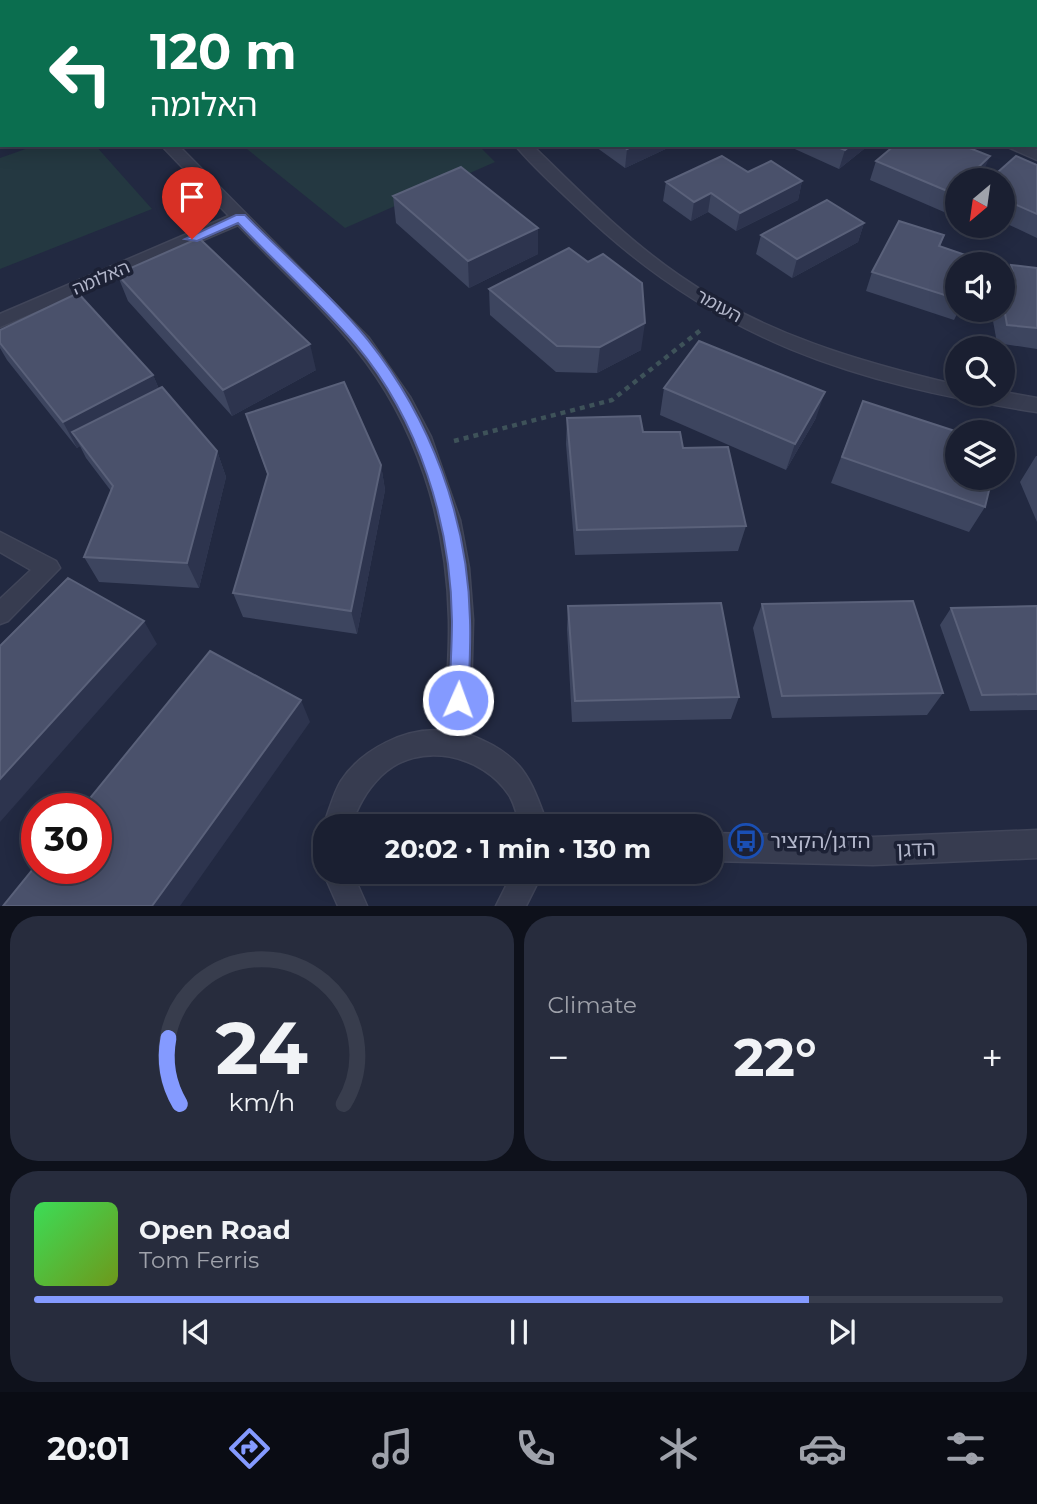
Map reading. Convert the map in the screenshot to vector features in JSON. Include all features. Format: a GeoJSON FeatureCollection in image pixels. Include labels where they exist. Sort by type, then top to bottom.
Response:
{"type":"FeatureCollection","features":[{"type":"Feature","properties":{"kind":"street"},"geometry":{"type":"LineString","coordinates":[[171,147],[362,343],[403,402],[426,449],[449,520],[457,568],[461,620],[457,743]]}},
{"type":"Feature","properties":{"kind":"street","name":"העומר"},"geometry":{"type":"LineString","coordinates":[[525,147],[642,257],[725,311],[790,342],[853,365],[945,389]]}},
{"type":"Feature","properties":{"kind":"street"},"geometry":{"type":"LineString","coordinates":[[1016,147],[1037,155]]}},
{"type":"Feature","properties":{"kind":"street","name":"האלומה"},"geometry":{"type":"LineString","coordinates":[[0,321],[240,218]]}},
{"type":"Feature","properties":{"kind":"street"},"geometry":{"type":"LineString","coordinates":[[1015,402],[1037,405]]}},
{"type":"Feature","properties":{"kind":"street"},"geometry":{"type":"LineString","coordinates":[[0,541],[48,568],[0,614]]}},
{"type":"Feature","properties":{"kind":"street"},"geometry":{"type":"LineString","coordinates":[[342,814],[353,789],[374,765],[414,744],[457,743],[485,752],[509,771],[525,796],[530,814]]}},
{"type":"Feature","properties":{"kind":"street","name":"הדגן"},"geometry":{"type":"LineString","coordinates":[[723,848],[873,851],[1037,844]]}},
{"type":"Feature","properties":{"kind":"street"},"geometry":{"type":"LineString","coordinates":[[343,884],[353,905]]}},
{"type":"Feature","properties":{"kind":"street"},"geometry":{"type":"LineString","coordinates":[[510,905],[522,884]]}},
{"type":"Feature","properties":{"kind":"path"},"geometry":{"type":"LineString","coordinates":[[426,449],[612,400],[725,311]]}},
{"type":"Feature","properties":{"kind":"shaded area"},"geometry":{"type":"Polygon","coordinates":[[[31,147],[97,147],[152,209],[0,269],[0,158],[31,147]]]}},
{"type":"Feature","properties":{"kind":"shaded area"},"geometry":{"type":"Polygon","coordinates":[[[244,147],[480,147],[495,162],[345,228],[244,147]]]}},
{"type":"Feature","properties":{"kind":"building"},"geometry":{"type":"Polygon","coordinates":[[[893,147],[967,147],[990,156],[978,168],[945,168],[945,190],[876,161],[893,147]]]}},
{"type":"Feature","properties":{"kind":"building"},"geometry":{"type":"Polygon","coordinates":[[[722,156],[748,172],[771,161],[802,181],[740,213],[711,193],[694,202],[666,182],[722,156]]]}},
{"type":"Feature","properties":{"kind":"building"},"geometry":{"type":"Polygon","coordinates":[[[1016,156],[1037,165],[1037,214],[1015,204],[1015,168],[1002,168],[1016,156]]]}},
{"type":"Feature","properties":{"kind":"building"},"geometry":{"type":"Polygon","coordinates":[[[461,167],[538,228],[468,261],[393,196],[461,167]]]}},
{"type":"Feature","properties":{"kind":"building"},"geometry":{"type":"Polygon","coordinates":[[[827,200],[864,223],[797,259],[761,235],[827,200]]]}},
{"type":"Feature","properties":{"kind":"building"},"geometry":{"type":"Polygon","coordinates":[[[899,221],[944,235],[939,246],[957,252],[945,252],[945,295],[872,272],[899,221]]]}},
{"type":"Feature","properties":{"kind":"building"},"geometry":{"type":"Polygon","coordinates":[[[199,238],[310,344],[223,390],[117,274],[199,238]]]}},
{"type":"Feature","properties":{"kind":"building"},"geometry":{"type":"Polygon","coordinates":[[[569,248],[588,262],[603,254],[642,283],[645,323],[600,347],[557,346],[489,289],[569,248]]]}},
{"type":"Feature","properties":{"kind":"building"},"geometry":{"type":"Polygon","coordinates":[[[1015,265],[1037,268],[1037,328],[1007,325],[1006,322],[1015,322],[1015,265]]]}},
{"type":"Feature","properties":{"kind":"building"},"geometry":{"type":"Polygon","coordinates":[[[78,293],[153,375],[63,422],[0,343],[0,330],[78,293]]]}},
{"type":"Feature","properties":{"kind":"building"},"geometry":{"type":"Polygon","coordinates":[[[699,341],[825,392],[795,444],[664,388],[699,341]]]}},
{"type":"Feature","properties":{"kind":"building"},"geometry":{"type":"Polygon","coordinates":[[[344,382],[381,465],[351,611],[233,593],[268,474],[246,414],[344,382]]]}},
{"type":"Feature","properties":{"kind":"building"},"geometry":{"type":"Polygon","coordinates":[[[162,387],[217,451],[187,563],[84,557],[113,486],[72,432],[162,387]]]}},
{"type":"Feature","properties":{"kind":"building"},"geometry":{"type":"Polygon","coordinates":[[[863,401],[945,428],[945,490],[989,490],[985,507],[842,457],[863,401]]]}},
{"type":"Feature","properties":{"kind":"building"},"geometry":{"type":"Polygon","coordinates":[[[640,416],[643,432],[680,432],[683,448],[728,447],[746,526],[577,530],[567,418],[640,416]]]}},
{"type":"Feature","properties":{"kind":"building"},"geometry":{"type":"Polygon","coordinates":[[[68,578],[144,621],[0,779],[0,646],[68,578]]]}},
{"type":"Feature","properties":{"kind":"building"},"geometry":{"type":"Polygon","coordinates":[[[913,601],[943,693],[782,696],[762,604],[913,601]]]}},
{"type":"Feature","properties":{"kind":"building"},"geometry":{"type":"Polygon","coordinates":[[[721,603],[739,697],[575,701],[568,606],[721,603]]]}},
{"type":"Feature","properties":{"kind":"building"},"geometry":{"type":"Polygon","coordinates":[[[1037,606],[1037,694],[982,695],[951,608],[1037,606]]]}},
{"type":"Feature","properties":{"kind":"building"},"geometry":{"type":"Polygon","coordinates":[[[210,651],[301,700],[152,906],[3,906],[21,884],[112,884],[112,793],[94,793],[210,651]]]}},
{"type":"Feature","properties":{"kind":"place","name":"הדגן/הקציר"},"geometry":{"type":"Point","coordinates":[746,841]}},
{"type":"Feature","properties":{"kind":"route"},"geometry":{"type":"LineString","coordinates":[[192,239],[240,218],[362,343],[403,402],[421,436],[449,520],[457,568],[461,620],[458,700]]}}]}
